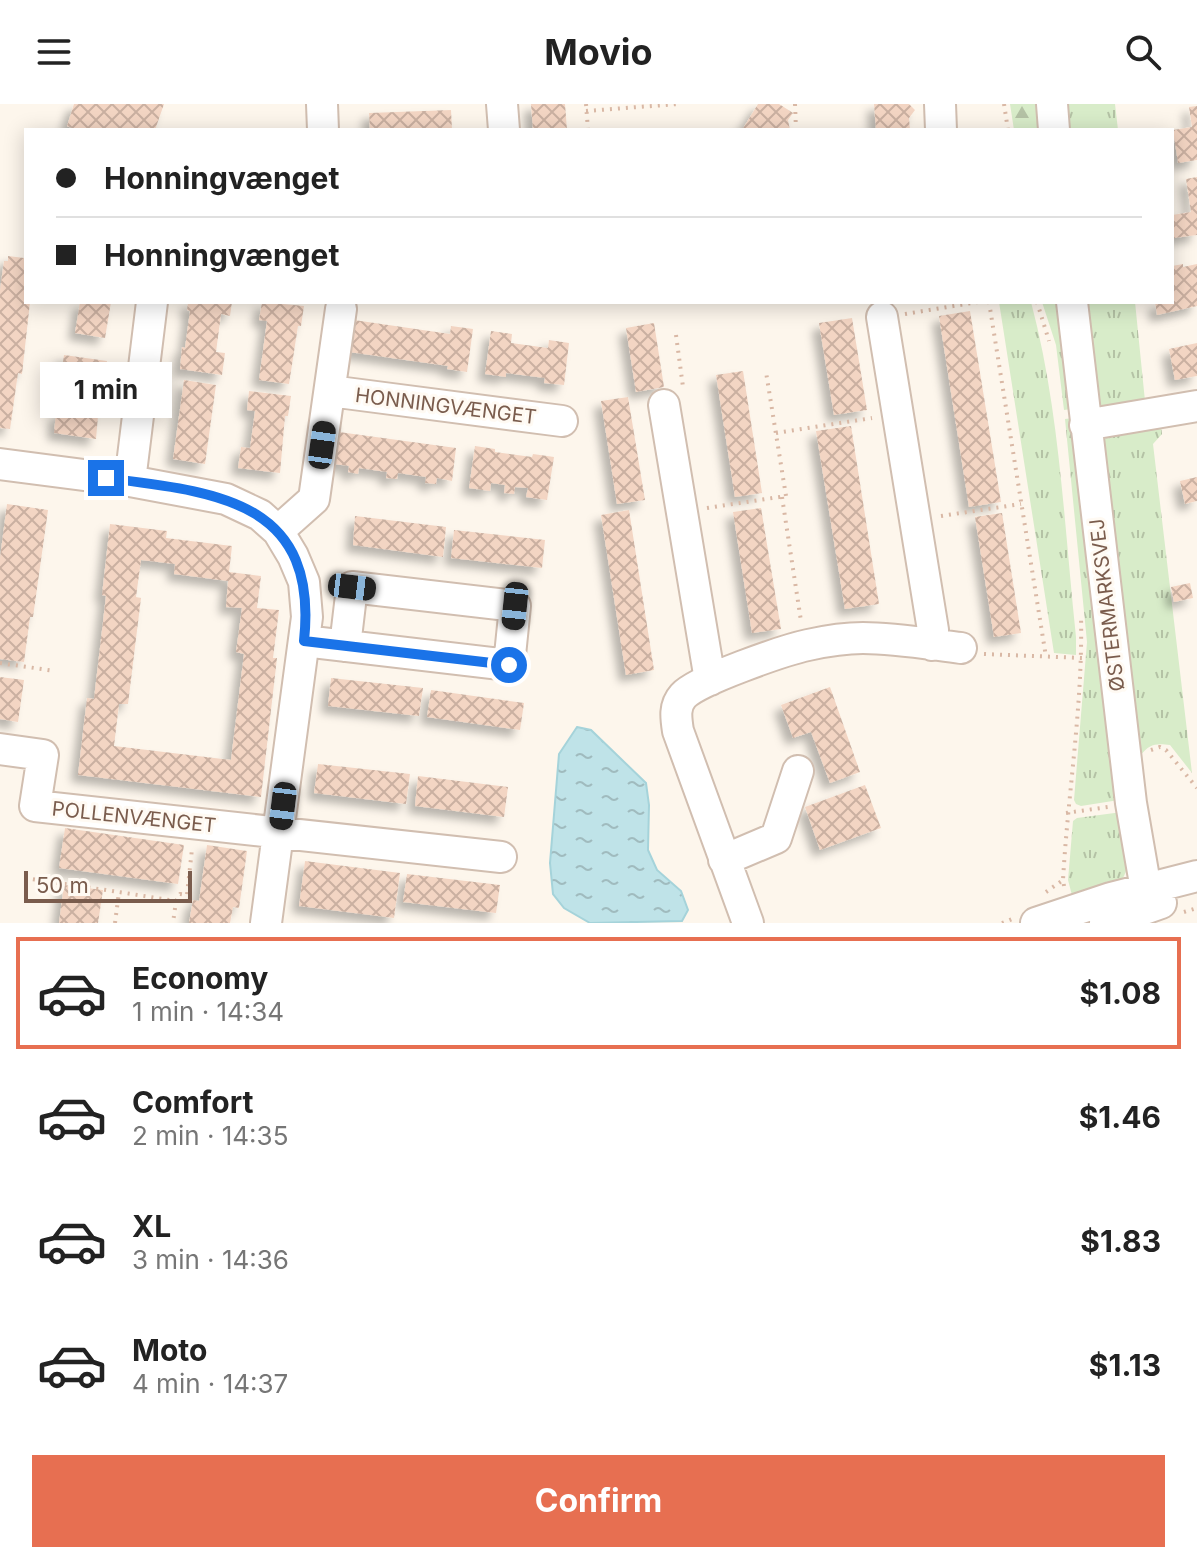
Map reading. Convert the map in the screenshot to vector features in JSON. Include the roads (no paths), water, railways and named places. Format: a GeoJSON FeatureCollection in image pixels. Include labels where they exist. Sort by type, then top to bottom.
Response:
{"type":"FeatureCollection","features":[{"type":"Feature","properties":{"kind":"street"},"geometry":{"type":"LineString","coordinates":[[322,104],[323,128]]}},
{"type":"Feature","properties":{"kind":"street"},"geometry":{"type":"LineString","coordinates":[[502,104],[504,128]]}},
{"type":"Feature","properties":{"kind":"street"},"geometry":{"type":"LineString","coordinates":[[940,104],[941,128]]}},
{"type":"Feature","properties":{"kind":"street"},"geometry":{"type":"LineString","coordinates":[[1052,104],[1054,128]]}},
{"type":"Feature","properties":{"kind":"street"},"geometry":{"type":"LineString","coordinates":[[130,481],[152,304]]}},
{"type":"Feature","properties":{"kind":"street","name":"ØSTERMARKSVEJ"},"geometry":{"type":"LineString","coordinates":[[1072,304],[1131,803],[1147,898]]}},
{"type":"Feature","properties":{"kind":"street","name":"HONNINGVÆNGET"},"geometry":{"type":"LineString","coordinates":[[278,531],[314,499],[341,309]]}},
{"type":"Feature","properties":{"kind":"street"},"geometry":{"type":"LineString","coordinates":[[748,923],[678,731],[676,711],[682,697],[694,686],[805,645],[865,638],[946,647],[933,630],[882,317]]}},
{"type":"Feature","properties":{"kind":"street","name":"HONNINGVÆNGET"},"geometry":{"type":"LineString","coordinates":[[330,391],[562,421]]}},
{"type":"Feature","properties":{"kind":"street"},"geometry":{"type":"LineString","coordinates":[[664,405],[710,680]]}},
{"type":"Feature","properties":{"kind":"street"},"geometry":{"type":"LineString","coordinates":[[1085,425],[1197,406]]}},
{"type":"Feature","properties":{"kind":"street"},"geometry":{"type":"LineString","coordinates":[[0,464],[130,481],[226,499],[260,515],[278,531],[293,556],[304,582],[307,617],[266,923]]}},
{"type":"Feature","properties":{"kind":"street"},"geometry":{"type":"LineString","coordinates":[[304,641],[345,646],[509,665],[515,606],[352,587],[345,646]]}},
{"type":"Feature","properties":{"kind":"street","name":"POLLENVÆNGET"},"geometry":{"type":"LineString","coordinates":[[0,749],[43,755],[35,806],[280,833]]}},
{"type":"Feature","properties":{"kind":"street"},"geometry":{"type":"LineString","coordinates":[[724,860],[776,838],[798,771]]}},
{"type":"Feature","properties":{"kind":"street"},"geometry":{"type":"LineString","coordinates":[[280,833],[501,857]]}},
{"type":"Feature","properties":{"kind":"street"},"geometry":{"type":"LineString","coordinates":[[1105,923],[1147,898],[1197,876]]}},
{"type":"Feature","properties":{"kind":"street"},"geometry":{"type":"LineString","coordinates":[[1036,923],[1071,910],[1197,890]]}},
{"type":"Feature","properties":{"kind":"water"},"geometry":{"type":"Polygon","coordinates":[[[577,727],[591,730],[646,783],[648,850],[657,870],[681,891],[688,910],[682,921],[590,923],[564,908],[553,894],[550,863],[559,754],[577,727]]]}}]}
